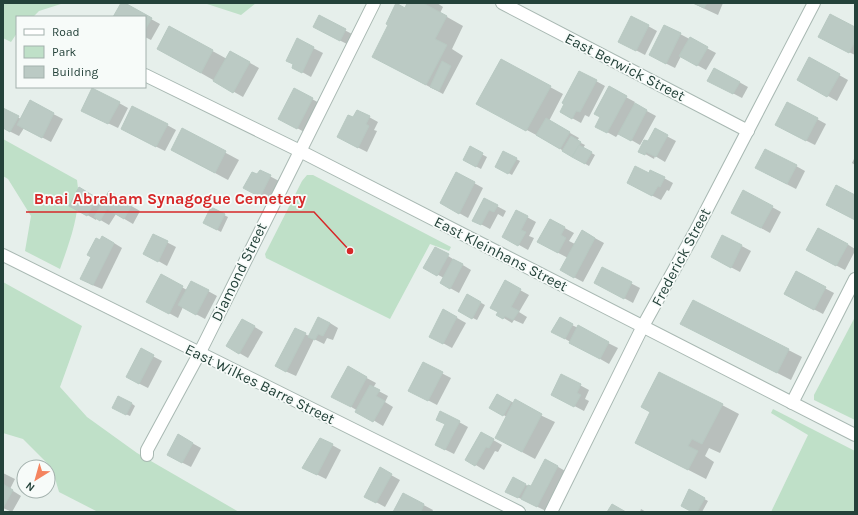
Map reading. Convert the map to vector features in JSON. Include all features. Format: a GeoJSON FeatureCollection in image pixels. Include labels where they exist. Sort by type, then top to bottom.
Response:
{"type":"FeatureCollection","features":[{"type":"Feature","properties":{"kind":"street","name":"Diamond Street"},"geometry":{"type":"LineString","coordinates":[[147,455],[147,450],[199,354],[374,3]]}},
{"type":"Feature","properties":{"kind":"street","name":"East Berwick Street"},"geometry":{"type":"LineString","coordinates":[[502,3],[748,131]]}},
{"type":"Feature","properties":{"kind":"street","name":"Frederick Street"},"geometry":{"type":"LineString","coordinates":[[551,512],[643,326],[748,131],[814,3]]}},
{"type":"Feature","properties":{"kind":"street","name":"East Kleinhans Street"},"geometry":{"type":"LineString","coordinates":[[146,75],[300,151],[855,435]]}},
{"type":"Feature","properties":{"kind":"street","name":"East Wilkes Barre Street"},"geometry":{"type":"LineString","coordinates":[[3,255],[199,354],[519,512]]}},
{"type":"Feature","properties":{"kind":"street"},"geometry":{"type":"LineString","coordinates":[[792,402],[855,278]]}},
{"type":"Feature","properties":{"kind":"green space"},"geometry":{"type":"Polygon","coordinates":[[[3,3],[64,3],[39,11],[34,16],[16,16],[16,34],[11,42],[3,38],[3,3]]]}},
{"type":"Feature","properties":{"kind":"green space"},"geometry":{"type":"Polygon","coordinates":[[[204,3],[256,3],[241,15],[204,3]]]}},
{"type":"Feature","properties":{"kind":"green space"},"geometry":{"type":"Polygon","coordinates":[[[3,139],[77,180],[78,203],[74,225],[60,269],[25,251],[31,216],[8,179],[3,176],[3,139]]]}},
{"type":"Feature","properties":{"kind":"green space"},"geometry":{"type":"Polygon","coordinates":[[[307,175],[313,175],[451,247],[449,251],[430,244],[390,319],[266,258],[265,254],[302,181],[307,175]]]}},
{"type":"Feature","properties":{"kind":"green space"},"geometry":{"type":"Polygon","coordinates":[[[3,282],[82,326],[60,387],[87,417],[137,453],[239,512],[98,512],[59,492],[56,482],[56,459],[43,459],[23,439],[3,433],[3,282]]]}},
{"type":"Feature","properties":{"kind":"green space"},"geometry":{"type":"Polygon","coordinates":[[[855,317],[855,420],[814,400],[814,395],[855,317]]]}},
{"type":"Feature","properties":{"kind":"green space"},"geometry":{"type":"Polygon","coordinates":[[[773,409],[855,451],[855,512],[771,512],[808,435],[771,413],[773,409]]]}},
{"type":"Feature","properties":{"kind":"building"},"geometry":{"type":"Polygon","coordinates":[[[121,3],[125,3],[152,18],[146,28],[146,16],[114,16],[121,3]]]}},
{"type":"Feature","properties":{"kind":"building"},"geometry":{"type":"Polygon","coordinates":[[[396,3],[405,8],[407,3],[423,3],[447,16],[435,39],[447,45],[426,85],[372,57],[388,25],[386,24],[396,3]]]}},
{"type":"Feature","properties":{"kind":"building"},"geometry":{"type":"Polygon","coordinates":[[[693,3],[707,3],[704,8],[693,3]]]}},
{"type":"Feature","properties":{"kind":"building"},"geometry":{"type":"Polygon","coordinates":[[[830,14],[855,27],[855,41],[849,53],[818,37],[830,14]]]}},
{"type":"Feature","properties":{"kind":"building"},"geometry":{"type":"Polygon","coordinates":[[[319,15],[346,29],[340,41],[313,27],[319,15]]]}},
{"type":"Feature","properties":{"kind":"building"},"geometry":{"type":"Polygon","coordinates":[[[631,16],[649,25],[636,51],[618,42],[631,16]]]}},
{"type":"Feature","properties":{"kind":"building"},"geometry":{"type":"Polygon","coordinates":[[[664,25],[681,33],[666,64],[649,55],[664,25]]]}},
{"type":"Feature","properties":{"kind":"building"},"geometry":{"type":"Polygon","coordinates":[[[169,26],[213,50],[201,73],[157,49],[169,26]]]}},
{"type":"Feature","properties":{"kind":"building"},"geometry":{"type":"Polygon","coordinates":[[[690,37],[708,47],[697,66],[679,56],[690,37]]]}},
{"type":"Feature","properties":{"kind":"building"},"geometry":{"type":"Polygon","coordinates":[[[297,38],[314,47],[302,73],[292,68],[293,64],[286,61],[297,38]]]}},
{"type":"Feature","properties":{"kind":"building"},"geometry":{"type":"Polygon","coordinates":[[[230,51],[250,62],[233,93],[213,81],[230,51]]]}},
{"type":"Feature","properties":{"kind":"building"},"geometry":{"type":"Polygon","coordinates":[[[809,57],[840,74],[827,97],[797,80],[809,57]]]}},
{"type":"Feature","properties":{"kind":"building"},"geometry":{"type":"Polygon","coordinates":[[[501,59],[551,86],[526,131],[476,104],[501,59]]]}},
{"type":"Feature","properties":{"kind":"building"},"geometry":{"type":"Polygon","coordinates":[[[442,61],[451,66],[439,91],[430,87],[442,61]]]}},
{"type":"Feature","properties":{"kind":"building"},"geometry":{"type":"Polygon","coordinates":[[[714,68],[740,82],[733,94],[707,81],[714,68]]]}},
{"type":"Feature","properties":{"kind":"building"},"geometry":{"type":"Polygon","coordinates":[[[579,71],[597,80],[580,112],[576,111],[572,119],[560,112],[564,104],[562,103],[579,71]]]}},
{"type":"Feature","properties":{"kind":"building"},"geometry":{"type":"Polygon","coordinates":[[[609,86],[627,96],[607,133],[595,127],[600,117],[594,114],[609,86]]]}},
{"type":"Feature","properties":{"kind":"building"},"geometry":{"type":"Polygon","coordinates":[[[92,88],[120,102],[108,124],[81,111],[92,88]]]}},
{"type":"Feature","properties":{"kind":"building"},"geometry":{"type":"Polygon","coordinates":[[[294,88],[313,98],[297,129],[278,119],[294,88]]]}},
{"type":"Feature","properties":{"kind":"building"},"geometry":{"type":"Polygon","coordinates":[[[30,100],[54,113],[42,138],[17,125],[30,100]]]}},
{"type":"Feature","properties":{"kind":"building"},"geometry":{"type":"Polygon","coordinates":[[[787,102],[818,118],[806,141],[775,125],[787,102]]]}},
{"type":"Feature","properties":{"kind":"building"},"geometry":{"type":"Polygon","coordinates":[[[635,103],[647,110],[631,141],[618,134],[635,103]]]}},
{"type":"Feature","properties":{"kind":"building"},"geometry":{"type":"Polygon","coordinates":[[[132,106],[168,124],[156,147],[121,129],[132,106]]]}},
{"type":"Feature","properties":{"kind":"building"},"geometry":{"type":"Polygon","coordinates":[[[3,108],[19,116],[10,132],[3,128],[3,108]]]}},
{"type":"Feature","properties":{"kind":"building"},"geometry":{"type":"Polygon","coordinates":[[[357,110],[370,116],[366,124],[369,126],[358,148],[337,137],[348,115],[353,117],[357,110]]]}},
{"type":"Feature","properties":{"kind":"building"},"geometry":{"type":"Polygon","coordinates":[[[546,118],[570,132],[560,149],[536,135],[546,118]]]}},
{"type":"Feature","properties":{"kind":"building"},"geometry":{"type":"Polygon","coordinates":[[[182,128],[226,151],[215,173],[171,150],[182,128]]]}},
{"type":"Feature","properties":{"kind":"building"},"geometry":{"type":"Polygon","coordinates":[[[655,128],[668,135],[656,157],[646,152],[645,155],[638,152],[644,140],[648,141],[655,128]]]}},
{"type":"Feature","properties":{"kind":"building"},"geometry":{"type":"Polygon","coordinates":[[[571,136],[581,142],[572,157],[562,151],[571,136]]]}},
{"type":"Feature","properties":{"kind":"building"},"geometry":{"type":"Polygon","coordinates":[[[579,145],[592,152],[585,164],[572,157],[579,145]]]}},
{"type":"Feature","properties":{"kind":"building"},"geometry":{"type":"Polygon","coordinates":[[[470,146],[483,153],[476,167],[463,160],[470,146]]]}},
{"type":"Feature","properties":{"kind":"building"},"geometry":{"type":"Polygon","coordinates":[[[765,149],[797,165],[787,184],[755,168],[765,149]]]}},
{"type":"Feature","properties":{"kind":"building"},"geometry":{"type":"Polygon","coordinates":[[[503,151],[517,158],[508,174],[495,167],[503,151]]]}},
{"type":"Feature","properties":{"kind":"building"},"geometry":{"type":"Polygon","coordinates":[[[635,166],[649,173],[650,170],[665,177],[660,187],[658,186],[652,196],[627,183],[635,166]]]}},
{"type":"Feature","properties":{"kind":"building"},"geometry":{"type":"Polygon","coordinates":[[[260,170],[271,175],[260,197],[243,188],[252,172],[257,174],[260,170]]]}},
{"type":"Feature","properties":{"kind":"building"},"geometry":{"type":"Polygon","coordinates":[[[456,172],[475,182],[459,214],[440,203],[456,172]]]}},
{"type":"Feature","properties":{"kind":"building"},"geometry":{"type":"Polygon","coordinates":[[[836,185],[855,195],[855,220],[826,205],[836,185]]]}},
{"type":"Feature","properties":{"kind":"building"},"geometry":{"type":"Polygon","coordinates":[[[79,187],[97,198],[87,216],[69,206],[79,187]]]}},
{"type":"Feature","properties":{"kind":"building"},"geometry":{"type":"Polygon","coordinates":[[[743,190],[773,206],[761,228],[731,213],[743,190]]]}},
{"type":"Feature","properties":{"kind":"building"},"geometry":{"type":"Polygon","coordinates":[[[109,191],[132,205],[124,219],[107,209],[100,221],[94,217],[109,191]]]}},
{"type":"Feature","properties":{"kind":"building"},"geometry":{"type":"Polygon","coordinates":[[[484,198],[498,205],[494,212],[489,210],[481,225],[472,221],[484,198]]]}},
{"type":"Feature","properties":{"kind":"building"},"geometry":{"type":"Polygon","coordinates":[[[211,207],[225,214],[217,230],[203,223],[211,207]]]}},
{"type":"Feature","properties":{"kind":"building"},"geometry":{"type":"Polygon","coordinates":[[[516,210],[528,216],[521,230],[526,232],[518,246],[502,237],[516,210]]]}},
{"type":"Feature","properties":{"kind":"building"},"geometry":{"type":"Polygon","coordinates":[[[550,219],[565,227],[561,235],[566,238],[558,253],[537,242],[550,219]]]}},
{"type":"Feature","properties":{"kind":"building"},"geometry":{"type":"Polygon","coordinates":[[[818,228],[848,244],[836,266],[806,250],[818,228]]]}},
{"type":"Feature","properties":{"kind":"building"},"geometry":{"type":"Polygon","coordinates":[[[582,230],[595,238],[574,278],[560,270],[582,230]]]}},
{"type":"Feature","properties":{"kind":"building"},"geometry":{"type":"Polygon","coordinates":[[[153,234],[168,241],[158,262],[143,254],[153,234]]]}},
{"type":"Feature","properties":{"kind":"building"},"geometry":{"type":"Polygon","coordinates":[[[722,235],[742,245],[731,268],[711,257],[722,235]]]}},
{"type":"Feature","properties":{"kind":"building"},"geometry":{"type":"Polygon","coordinates":[[[102,236],[114,243],[93,285],[80,279],[91,257],[87,255],[96,238],[100,240],[102,236]]]}},
{"type":"Feature","properties":{"kind":"building"},"geometry":{"type":"Polygon","coordinates":[[[435,247],[449,254],[437,276],[423,268],[435,247]]]}},
{"type":"Feature","properties":{"kind":"building"},"geometry":{"type":"Polygon","coordinates":[[[453,259],[463,264],[450,289],[440,283],[453,259]]]}},
{"type":"Feature","properties":{"kind":"building"},"geometry":{"type":"Polygon","coordinates":[[[602,267],[632,282],[624,299],[594,283],[602,267]]]}},
{"type":"Feature","properties":{"kind":"building"},"geometry":{"type":"Polygon","coordinates":[[[796,271],[826,287],[814,310],[784,294],[796,271]]]}},
{"type":"Feature","properties":{"kind":"building"},"geometry":{"type":"Polygon","coordinates":[[[161,274],[183,286],[169,314],[146,302],[161,274]]]}},
{"type":"Feature","properties":{"kind":"building"},"geometry":{"type":"Polygon","coordinates":[[[505,280],[521,289],[511,307],[519,311],[513,320],[505,316],[503,319],[496,315],[498,312],[490,308],[505,280]]]}},
{"type":"Feature","properties":{"kind":"building"},"geometry":{"type":"Polygon","coordinates":[[[191,281],[209,290],[196,315],[178,305],[191,281]]]}},
{"type":"Feature","properties":{"kind":"building"},"geometry":{"type":"Polygon","coordinates":[[[467,294],[481,302],[472,319],[458,311],[467,294]]]}},
{"type":"Feature","properties":{"kind":"building"},"geometry":{"type":"Polygon","coordinates":[[[693,300],[789,349],[777,373],[680,324],[693,300]]]}},
{"type":"Feature","properties":{"kind":"building"},"geometry":{"type":"Polygon","coordinates":[[[443,309],[457,317],[443,344],[429,337],[443,309]]]}},
{"type":"Feature","properties":{"kind":"building"},"geometry":{"type":"Polygon","coordinates":[[[318,317],[330,323],[323,336],[318,334],[315,340],[308,337],[318,317]]]}},
{"type":"Feature","properties":{"kind":"building"},"geometry":{"type":"Polygon","coordinates":[[[560,317],[573,324],[565,339],[551,332],[560,317]]]}},
{"type":"Feature","properties":{"kind":"building"},"geometry":{"type":"Polygon","coordinates":[[[242,319],[255,326],[239,354],[226,346],[242,319]]]}},
{"type":"Feature","properties":{"kind":"building"},"geometry":{"type":"Polygon","coordinates":[[[578,325],[609,342],[600,359],[569,343],[578,325]]]}},
{"type":"Feature","properties":{"kind":"building"},"geometry":{"type":"Polygon","coordinates":[[[295,328],[306,333],[286,372],[275,366],[295,328]]]}},
{"type":"Feature","properties":{"kind":"building"},"geometry":{"type":"Polygon","coordinates":[[[141,348],[154,355],[139,384],[126,377],[141,348]]]}},
{"type":"Feature","properties":{"kind":"building"},"geometry":{"type":"Polygon","coordinates":[[[423,362],[443,372],[428,401],[408,391],[423,362]]]}},
{"type":"Feature","properties":{"kind":"building"},"geometry":{"type":"Polygon","coordinates":[[[348,366],[367,377],[351,407],[331,397],[348,366]]]}},
{"type":"Feature","properties":{"kind":"building"},"geometry":{"type":"Polygon","coordinates":[[[659,372],[723,404],[702,444],[692,439],[688,446],[698,451],[688,470],[635,443],[650,412],[641,407],[659,372]]]}},
{"type":"Feature","properties":{"kind":"building"},"geometry":{"type":"Polygon","coordinates":[[[561,374],[581,384],[577,393],[581,395],[574,407],[551,395],[561,374]]]}},
{"type":"Feature","properties":{"kind":"building"},"geometry":{"type":"Polygon","coordinates":[[[370,385],[380,390],[376,396],[385,401],[373,422],[355,412],[370,385]]]}},
{"type":"Feature","properties":{"kind":"building"},"geometry":{"type":"Polygon","coordinates":[[[497,394],[511,402],[503,416],[489,408],[497,394]]]}},
{"type":"Feature","properties":{"kind":"building"},"geometry":{"type":"Polygon","coordinates":[[[118,396],[132,403],[126,415],[112,408],[118,396]]]}},
{"type":"Feature","properties":{"kind":"building"},"geometry":{"type":"Polygon","coordinates":[[[515,399],[542,414],[522,452],[495,438],[515,399]]]}},
{"type":"Feature","properties":{"kind":"building"},"geometry":{"type":"Polygon","coordinates":[[[440,411],[460,421],[445,450],[435,445],[445,424],[436,420],[440,411]]]}},
{"type":"Feature","properties":{"kind":"building"},"geometry":{"type":"Polygon","coordinates":[[[481,432],[494,439],[489,448],[486,447],[475,466],[465,460],[481,432]]]}},
{"type":"Feature","properties":{"kind":"building"},"geometry":{"type":"Polygon","coordinates":[[[178,434],[193,443],[182,463],[167,455],[178,434]]]}},
{"type":"Feature","properties":{"kind":"building"},"geometry":{"type":"Polygon","coordinates":[[[320,438],[333,444],[317,475],[302,468],[320,438]]]}},
{"type":"Feature","properties":{"kind":"building"},"geometry":{"type":"Polygon","coordinates":[[[545,459],[558,466],[537,507],[521,499],[528,485],[531,486],[545,459]]]}},
{"type":"Feature","properties":{"kind":"building"},"geometry":{"type":"Polygon","coordinates":[[[380,467],[392,474],[376,503],[364,497],[380,467]]]}},
{"type":"Feature","properties":{"kind":"building"},"geometry":{"type":"Polygon","coordinates":[[[513,477],[526,484],[518,498],[505,492],[513,477]]]}},
{"type":"Feature","properties":{"kind":"building"},"geometry":{"type":"Polygon","coordinates":[[[3,484],[13,490],[3,508],[3,484]]]}},
{"type":"Feature","properties":{"kind":"building"},"geometry":{"type":"Polygon","coordinates":[[[689,489],[705,498],[697,512],[692,512],[681,506],[689,489]]]}},
{"type":"Feature","properties":{"kind":"building"},"geometry":{"type":"Polygon","coordinates":[[[403,493],[424,504],[421,512],[393,512],[403,493]]]}},
{"type":"Feature","properties":{"kind":"building"},"geometry":{"type":"Polygon","coordinates":[[[612,504],[626,512],[607,512],[612,504]]]}},
{"type":"Feature","properties":{"kind":"place","name":"Bnai Abraham Synagogue Cemetery"},"geometry":{"type":"Point","coordinates":[350,251]}}]}
